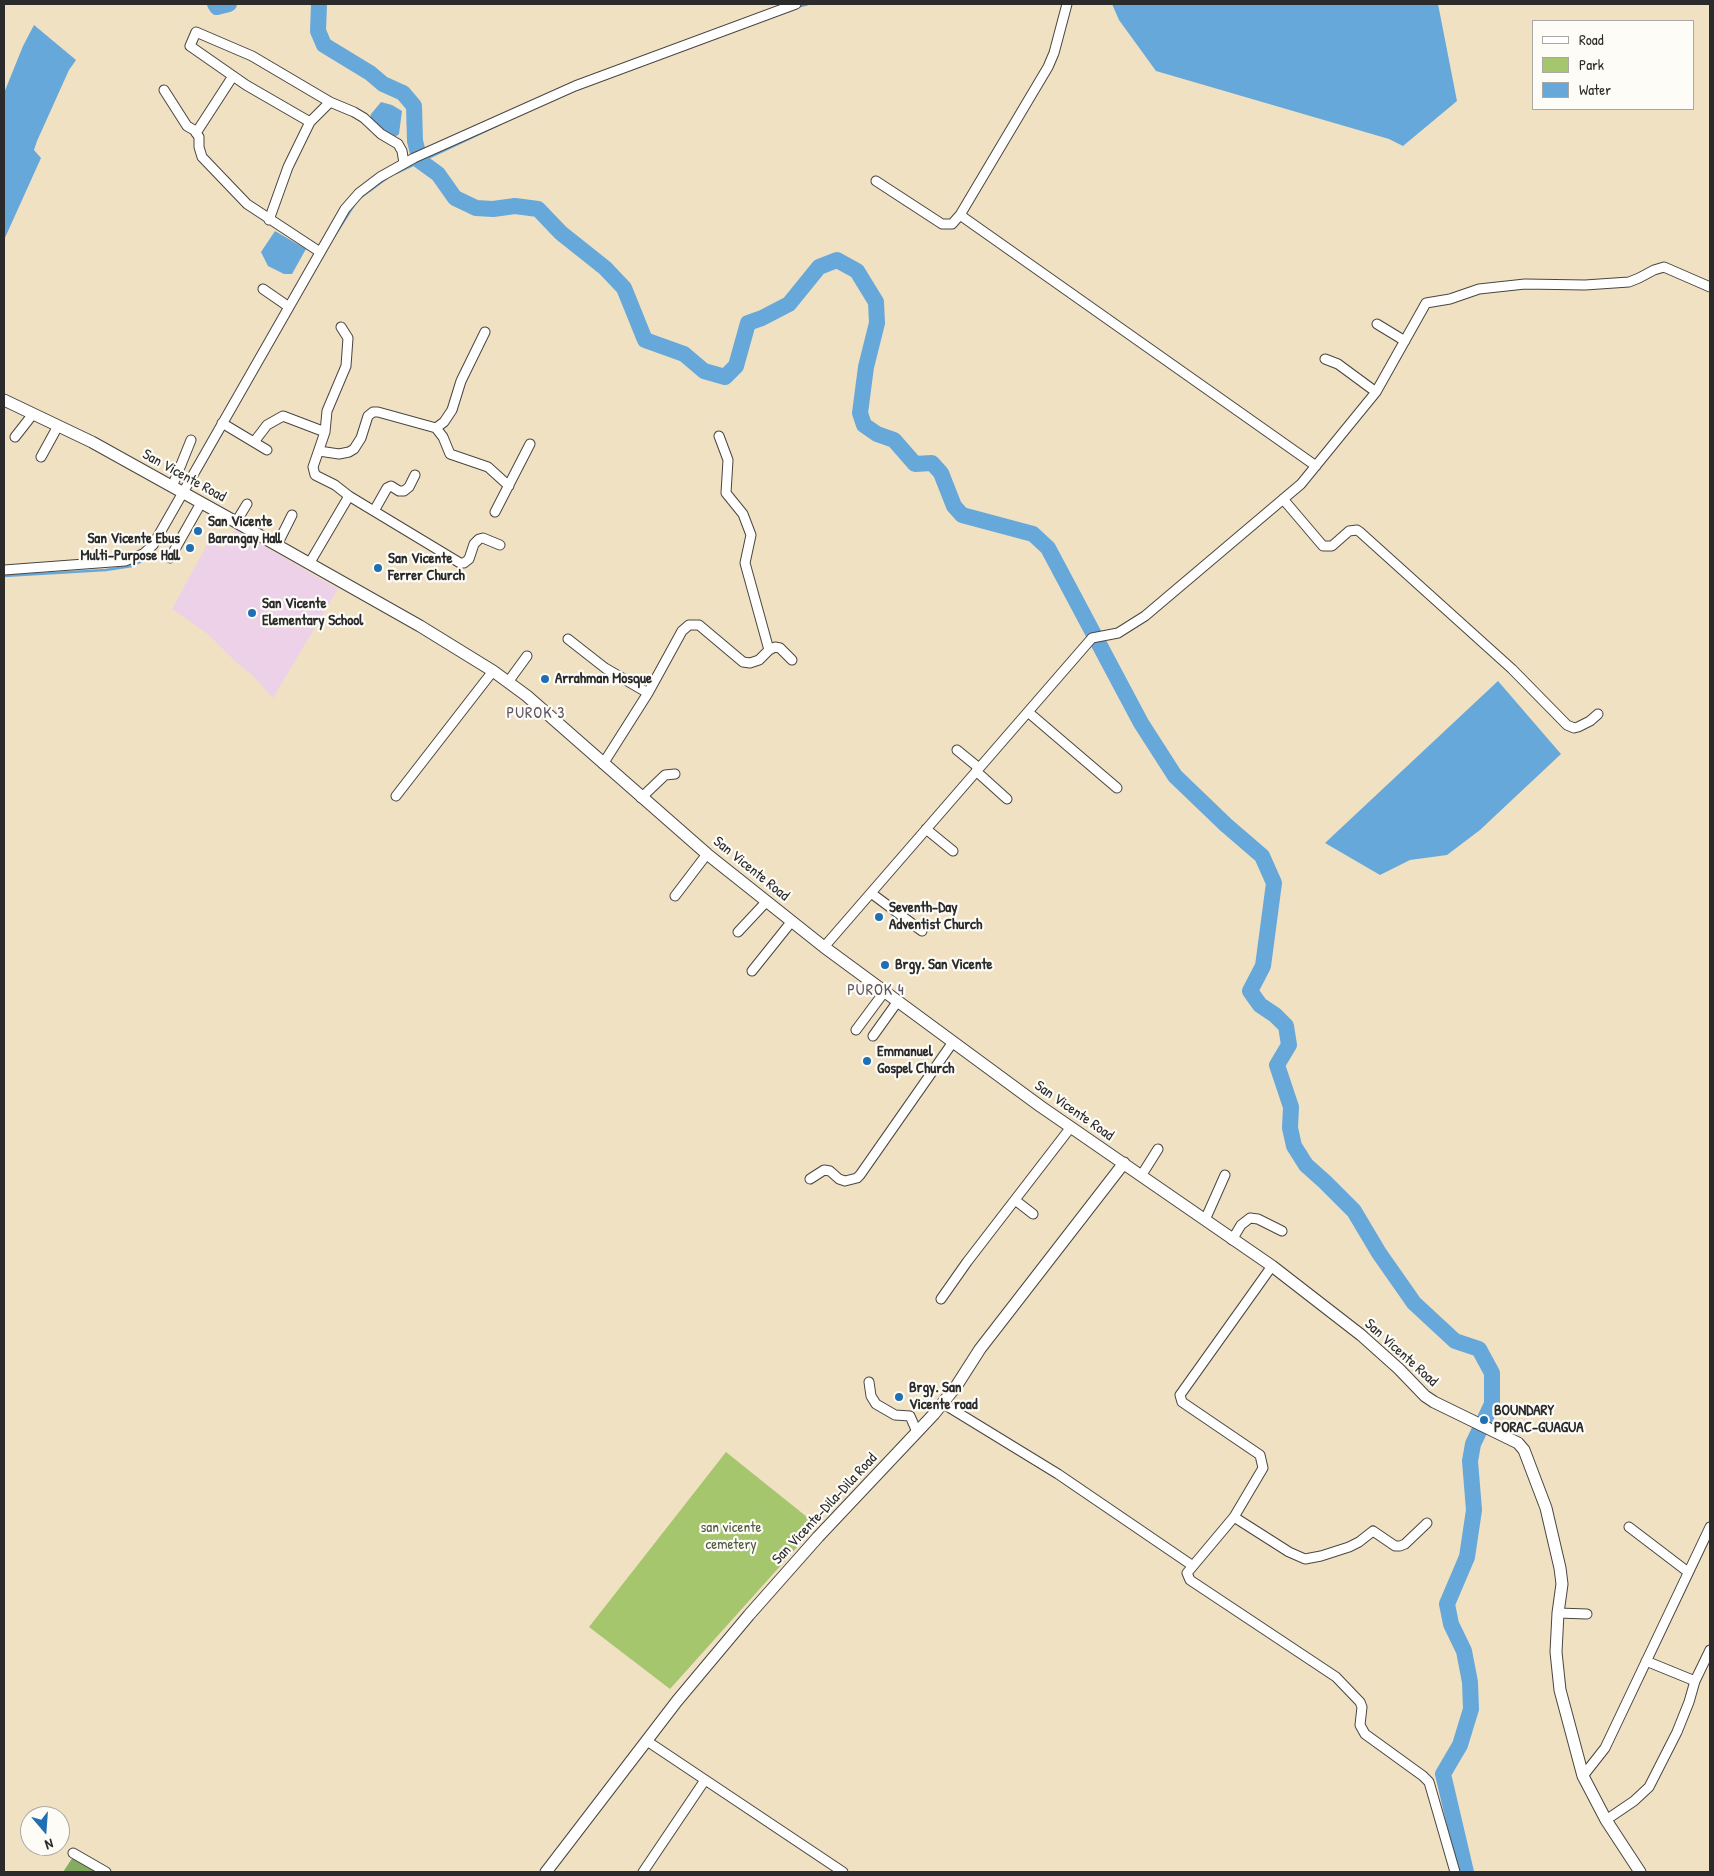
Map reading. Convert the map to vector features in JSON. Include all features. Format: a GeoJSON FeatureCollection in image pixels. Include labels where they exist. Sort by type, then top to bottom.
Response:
{"type":"FeatureCollection","features":[{"type":"Feature","properties":{"kind":"street"},"geometry":{"type":"LineString","coordinates":[[4,570],[133,559],[143,554],[153,545],[345,210],[359,193],[380,177],[414,158],[575,86],[796,4]]}},
{"type":"Feature","properties":{"kind":"street"},"geometry":{"type":"LineString","coordinates":[[876,181],[942,224],[952,224],[960,215],[1048,67],[1054,53],[1067,4]]}},
{"type":"Feature","properties":{"kind":"street"},"geometry":{"type":"LineString","coordinates":[[310,122],[233,76],[190,46],[196,32],[252,56],[330,102],[354,112],[381,134],[398,144],[402,151],[404,163]]}},
{"type":"Feature","properties":{"kind":"street"},"geometry":{"type":"LineString","coordinates":[[196,133],[233,76]]}},
{"type":"Feature","properties":{"kind":"street"},"geometry":{"type":"LineString","coordinates":[[164,90],[187,126],[196,133],[202,157],[246,204],[320,252]]}},
{"type":"Feature","properties":{"kind":"street"},"geometry":{"type":"LineString","coordinates":[[269,220],[288,167],[310,122],[330,102]]}},
{"type":"Feature","properties":{"kind":"street"},"geometry":{"type":"LineString","coordinates":[[960,215],[1316,466]]}},
{"type":"Feature","properties":{"kind":"street"},"geometry":{"type":"LineString","coordinates":[[824,947],[1092,638],[1118,633],[1145,616],[1301,484],[1376,392],[1426,303],[1450,299],[1479,289],[1525,284],[1584,285],[1629,282],[1664,267],[1710,287]]}},
{"type":"Feature","properties":{"kind":"street"},"geometry":{"type":"LineString","coordinates":[[263,289],[289,307]]}},
{"type":"Feature","properties":{"kind":"street"},"geometry":{"type":"LineString","coordinates":[[1377,324],[1404,341]]}},
{"type":"Feature","properties":{"kind":"street"},"geometry":{"type":"LineString","coordinates":[[341,327],[348,338],[346,366],[327,411],[325,432],[313,467],[315,476],[335,485],[349,496],[460,562],[468,560],[478,539],[483,538],[500,545]]}},
{"type":"Feature","properties":{"kind":"street"},"geometry":{"type":"LineString","coordinates":[[436,428],[444,422],[452,410],[460,381],[485,332]]}},
{"type":"Feature","properties":{"kind":"street"},"geometry":{"type":"LineString","coordinates":[[1325,359],[1338,364],[1376,392]]}},
{"type":"Feature","properties":{"kind":"street","name":"San Vicente Road"},"geometry":{"type":"LineString","coordinates":[[4,400],[92,442],[172,486],[420,626],[493,671],[527,696],[707,854],[824,947],[1071,1127],[1272,1266],[1362,1335],[1425,1396],[1518,1443],[1524,1450],[1546,1508],[1562,1576],[1556,1652],[1560,1690],[1583,1776],[1606,1820],[1640,1872]]}},
{"type":"Feature","properties":{"kind":"street"},"geometry":{"type":"LineString","coordinates":[[319,451],[339,454],[354,450],[361,438],[367,418],[376,412],[436,428],[443,436],[450,454],[488,467],[509,486]]}},
{"type":"Feature","properties":{"kind":"street"},"geometry":{"type":"LineString","coordinates":[[15,437],[34,414]]}},
{"type":"Feature","properties":{"kind":"street"},"geometry":{"type":"LineString","coordinates":[[254,442],[267,425],[282,416],[325,432]]}},
{"type":"Feature","properties":{"kind":"street"},"geometry":{"type":"LineString","coordinates":[[222,423],[267,450]]}},
{"type":"Feature","properties":{"kind":"street"},"geometry":{"type":"LineString","coordinates":[[41,456],[58,426]]}},
{"type":"Feature","properties":{"kind":"street"},"geometry":{"type":"LineString","coordinates":[[719,436],[728,460],[726,493],[743,514],[751,535],[745,563],[769,650]]}},
{"type":"Feature","properties":{"kind":"street"},"geometry":{"type":"LineString","coordinates":[[172,486],[192,440]]}},
{"type":"Feature","properties":{"kind":"street"},"geometry":{"type":"LineString","coordinates":[[495,512],[530,444]]}},
{"type":"Feature","properties":{"kind":"street"},"geometry":{"type":"LineString","coordinates":[[374,511],[387,488],[391,486],[399,491],[404,491],[409,487],[415,475]]}},
{"type":"Feature","properties":{"kind":"street"},"geometry":{"type":"LineString","coordinates":[[309,564],[349,496]]}},
{"type":"Feature","properties":{"kind":"street"},"geometry":{"type":"LineString","coordinates":[[1283,498],[1323,546],[1332,546],[1349,531],[1357,530],[1360,532],[1512,669],[1567,726],[1578,727],[1590,721],[1598,714]]}},
{"type":"Feature","properties":{"kind":"street"},"geometry":{"type":"LineString","coordinates":[[170,558],[201,503]]}},
{"type":"Feature","properties":{"kind":"street"},"geometry":{"type":"LineString","coordinates":[[236,522],[247,504]]}},
{"type":"Feature","properties":{"kind":"street"},"geometry":{"type":"LineString","coordinates":[[277,545],[292,515]]}},
{"type":"Feature","properties":{"kind":"street"},"geometry":{"type":"LineString","coordinates":[[603,764],[648,693],[682,631],[689,625],[700,625],[742,662],[750,663],[759,660],[775,647],[780,648],[792,660]]}},
{"type":"Feature","properties":{"kind":"street"},"geometry":{"type":"LineString","coordinates":[[568,639],[605,668],[648,693]]}},
{"type":"Feature","properties":{"kind":"street"},"geometry":{"type":"LineString","coordinates":[[508,682],[527,656]]}},
{"type":"Feature","properties":{"kind":"street"},"geometry":{"type":"LineString","coordinates":[[396,796],[493,671]]}},
{"type":"Feature","properties":{"kind":"street"},"geometry":{"type":"LineString","coordinates":[[1028,712],[1117,788]]}},
{"type":"Feature","properties":{"kind":"street"},"geometry":{"type":"LineString","coordinates":[[957,750],[1007,799]]}},
{"type":"Feature","properties":{"kind":"street"},"geometry":{"type":"LineString","coordinates":[[642,798],[664,775],[675,774]]}},
{"type":"Feature","properties":{"kind":"street"},"geometry":{"type":"LineString","coordinates":[[926,829],[953,851]]}},
{"type":"Feature","properties":{"kind":"street"},"geometry":{"type":"LineString","coordinates":[[675,896],[707,854]]}},
{"type":"Feature","properties":{"kind":"street"},"geometry":{"type":"LineString","coordinates":[[871,893],[922,932]]}},
{"type":"Feature","properties":{"kind":"street"},"geometry":{"type":"LineString","coordinates":[[738,932],[767,901]]}},
{"type":"Feature","properties":{"kind":"street"},"geometry":{"type":"LineString","coordinates":[[752,971],[792,921]]}},
{"type":"Feature","properties":{"kind":"street"},"geometry":{"type":"LineString","coordinates":[[856,1030],[885,991]]}},
{"type":"Feature","properties":{"kind":"street"},"geometry":{"type":"LineString","coordinates":[[873,1036],[898,1002]]}},
{"type":"Feature","properties":{"kind":"street"},"geometry":{"type":"LineString","coordinates":[[810,1179],[824,1170],[830,1171],[839,1179],[845,1181],[857,1178],[953,1042]]}},
{"type":"Feature","properties":{"kind":"street"},"geometry":{"type":"LineString","coordinates":[[941,1299],[1071,1127]]}},
{"type":"Feature","properties":{"kind":"street"},"geometry":{"type":"LineString","coordinates":[[1141,1176],[1158,1149]]}},
{"type":"Feature","properties":{"kind":"street","name":"San Vicente-Dila-Dila Road"},"geometry":{"type":"LineString","coordinates":[[546,1872],[677,1701],[818,1537],[917,1432],[957,1385],[980,1349],[1124,1163]]}},
{"type":"Feature","properties":{"kind":"street"},"geometry":{"type":"LineString","coordinates":[[1205,1220],[1225,1175]]}},
{"type":"Feature","properties":{"kind":"street"},"geometry":{"type":"LineString","coordinates":[[1015,1200],[1033,1214]]}},
{"type":"Feature","properties":{"kind":"street"},"geometry":{"type":"LineString","coordinates":[[1232,1240],[1242,1225],[1250,1218],[1258,1219],[1282,1232]]}},
{"type":"Feature","properties":{"kind":"street"},"geometry":{"type":"LineString","coordinates":[[1272,1266],[1180,1395],[1182,1402],[1260,1455],[1263,1468],[1234,1517],[1187,1573],[1190,1580],[1336,1677],[1361,1704],[1360,1725],[1364,1734],[1427,1779],[1455,1872]]}},
{"type":"Feature","properties":{"kind":"street"},"geometry":{"type":"LineString","coordinates":[[868,1382],[871,1396],[876,1404],[895,1415],[910,1416],[917,1432]]}},
{"type":"Feature","properties":{"kind":"street"},"geometry":{"type":"LineString","coordinates":[[942,1403],[1058,1474],[1193,1566]]}},
{"type":"Feature","properties":{"kind":"street"},"geometry":{"type":"LineString","coordinates":[[1234,1517],[1289,1552],[1304,1559],[1349,1547],[1373,1531],[1395,1546],[1400,1546],[1405,1544],[1427,1524]]}},
{"type":"Feature","properties":{"kind":"street"},"geometry":{"type":"LineString","coordinates":[[1629,1527],[1688,1572]]}},
{"type":"Feature","properties":{"kind":"street"},"geometry":{"type":"LineString","coordinates":[[1583,1776],[1606,1748],[1710,1527]]}},
{"type":"Feature","properties":{"kind":"street"},"geometry":{"type":"LineString","coordinates":[[1558,1613],[1587,1614]]}},
{"type":"Feature","properties":{"kind":"street"},"geometry":{"type":"LineString","coordinates":[[1606,1820],[1634,1801],[1649,1787],[1677,1732],[1695,1681],[1710,1650]]}},
{"type":"Feature","properties":{"kind":"street"},"geometry":{"type":"LineString","coordinates":[[1646,1661],[1695,1681]]}},
{"type":"Feature","properties":{"kind":"street"},"geometry":{"type":"LineString","coordinates":[[647,1741],[843,1872]]}},
{"type":"Feature","properties":{"kind":"street"},"geometry":{"type":"LineString","coordinates":[[643,1872],[705,1780]]}},
{"type":"Feature","properties":{"kind":"street"},"geometry":{"type":"LineString","coordinates":[[73,1853],[106,1872]]}},
{"type":"Feature","properties":{"kind":"shaded area","name":"San Vicente Elementary School"},"geometry":{"type":"Polygon","coordinates":[[[235,529],[338,589],[273,698],[252,675],[208,634],[172,609],[209,541],[223,548],[235,529]]]}},
{"type":"Feature","properties":{"kind":"green space","name":"san vicente cemetery"},"geometry":{"type":"Polygon","coordinates":[[[726,1452],[817,1525],[670,1689],[589,1627],[726,1452]]]}},
{"type":"Feature","properties":{"kind":"green space"},"geometry":{"type":"Polygon","coordinates":[[[73,1857],[100,1872],[63,1872],[73,1857]]]}},
{"type":"Feature","properties":{"kind":"water"},"geometry":{"type":"Polygon","coordinates":[[[1112,4],[1438,4],[1457,101],[1403,146],[1389,139],[1156,71],[1119,20],[1112,4]]]}},
{"type":"Feature","properties":{"kind":"water"},"geometry":{"type":"Polygon","coordinates":[[[34,25],[76,60],[69,70],[37,141],[34,150],[41,158],[4,240],[4,93],[23,46],[34,25]]]}},
{"type":"Feature","properties":{"kind":"water"},"geometry":{"type":"Polygon","coordinates":[[[381,102],[392,105],[402,111],[399,134],[395,137],[379,128],[370,119],[371,114],[381,102]]]}},
{"type":"Feature","properties":{"kind":"water"},"geometry":{"type":"Polygon","coordinates":[[[275,231],[306,249],[292,274],[284,274],[268,266],[261,252],[275,231]]]}},
{"type":"Feature","properties":{"kind":"water"},"geometry":{"type":"Polygon","coordinates":[[[1498,681],[1561,754],[1480,830],[1447,855],[1410,860],[1380,875],[1325,843],[1498,681]]]}},
{"type":"Feature","properties":{"kind":"waterway"},"geometry":{"type":"LineString","coordinates":[[215,4],[217,7],[229,4]]}},
{"type":"Feature","properties":{"kind":"waterway"},"geometry":{"type":"LineString","coordinates":[[319,4],[318,31],[324,45],[370,73],[383,84],[403,93],[414,106],[415,141],[420,161],[438,174],[455,198],[476,208],[493,209],[515,206],[538,209],[561,233],[605,268],[624,288],[645,340],[684,354],[704,371],[725,377],[736,366],[748,323],[789,304],[819,267],[837,260],[857,271],[876,302],[877,323],[866,367],[860,413],[864,425],[877,434],[894,440],[915,464],[932,463],[941,473],[954,506],[962,515],[1033,534],[1048,548],[1141,723],[1175,776],[1226,825],[1262,856],[1274,883],[1263,966],[1250,991],[1260,1005],[1275,1015],[1286,1026],[1289,1045],[1277,1065],[1291,1107],[1290,1128],[1294,1146],[1306,1165],[1354,1211],[1379,1253],[1414,1303],[1455,1341],[1479,1349],[1492,1373],[1492,1404],[1473,1444],[1470,1461],[1474,1510],[1467,1557],[1447,1604],[1451,1624],[1464,1651],[1470,1682],[1471,1709],[1460,1745],[1443,1774],[1466,1872]]}},
{"type":"Feature","properties":{"kind":"waterway"},"geometry":{"type":"LineString","coordinates":[[797,7],[808,4]]}},
{"type":"Feature","properties":{"kind":"waterway"},"geometry":{"type":"LineString","coordinates":[[396,173],[500,124]]}},
{"type":"Feature","properties":{"kind":"waterway"},"geometry":{"type":"LineString","coordinates":[[361,197],[387,178]]}},
{"type":"Feature","properties":{"kind":"waterway"},"geometry":{"type":"LineString","coordinates":[[333,238],[354,205]]}},
{"type":"Feature","properties":{"kind":"waterway"},"geometry":{"type":"LineString","coordinates":[[200,471],[223,431]]}},
{"type":"Feature","properties":{"kind":"waterway"},"geometry":{"type":"LineString","coordinates":[[4,576],[106,570],[132,566],[150,557],[155,549]]}},
{"type":"Feature","properties":{"kind":"place","name":"San Vicente Barangay Hall"},"geometry":{"type":"Point","coordinates":[198,531]}},
{"type":"Feature","properties":{"kind":"place","name":"San Vicente Ebus Multi-Purpose Hall"},"geometry":{"type":"Point","coordinates":[190,548]}},
{"type":"Feature","properties":{"kind":"place","name":"San Vicente Ferrer Church"},"geometry":{"type":"Point","coordinates":[378,568]}},
{"type":"Feature","properties":{"kind":"place","name":"San Vicente Elementary School"},"geometry":{"type":"Point","coordinates":[252,613]}},
{"type":"Feature","properties":{"kind":"place","name":"Arrahman Mosque"},"geometry":{"type":"Point","coordinates":[545,679]}},
{"type":"Feature","properties":{"kind":"place","name":"Seventh-Day Adventist Church"},"geometry":{"type":"Point","coordinates":[879,917]}},
{"type":"Feature","properties":{"kind":"place","name":"Brgy. San Vicente"},"geometry":{"type":"Point","coordinates":[885,965]}},
{"type":"Feature","properties":{"kind":"place","name":"Emmanuel Gospel Church"},"geometry":{"type":"Point","coordinates":[867,1061]}},
{"type":"Feature","properties":{"kind":"place","name":"Brgy. San Vicente road"},"geometry":{"type":"Point","coordinates":[899,1397]}},
{"type":"Feature","properties":{"kind":"place","name":"BOUNDARY PORAC-GUAGUA"},"geometry":{"type":"Point","coordinates":[1484,1420]}},
{"type":"Feature","properties":{"kind":"district","name":"PUROK 3"},"geometry":{"type":"Point","coordinates":[536,714]}},
{"type":"Feature","properties":{"kind":"district","name":"PUROK 4"},"geometry":{"type":"Point","coordinates":[876,991]}}]}
